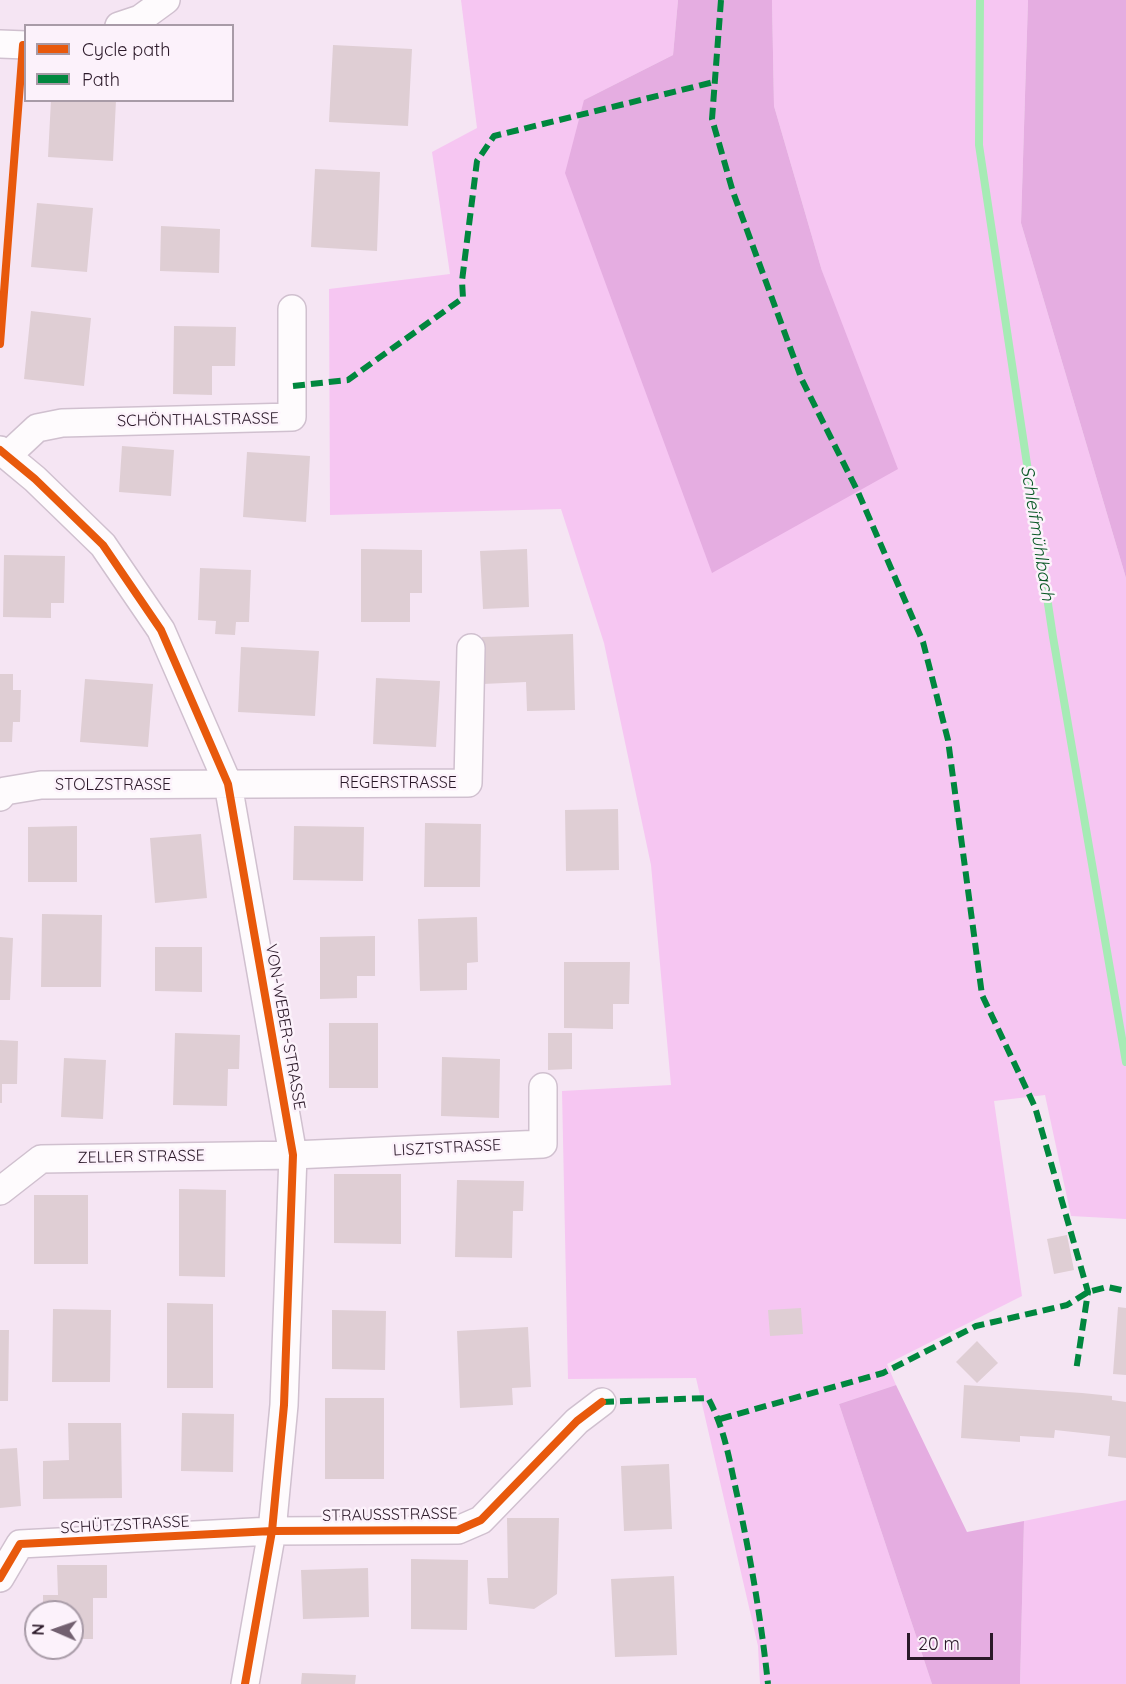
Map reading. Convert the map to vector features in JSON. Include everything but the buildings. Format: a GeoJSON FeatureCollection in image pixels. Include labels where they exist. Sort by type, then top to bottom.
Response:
{"type":"FeatureCollection","features":[{"type":"Feature","properties":{"kind":"street"},"geometry":{"type":"LineString","coordinates":[[125,24],[140,19],[166,0]]}},
{"type":"Feature","properties":{"kind":"street","name":"SCHÖNTHALSTRASSE"},"geometry":{"type":"LineString","coordinates":[[3,453],[37,428],[62,423],[292,417],[292,309]]}},
{"type":"Feature","properties":{"kind":"street","name":"VON-WEBER-STRASSE"},"geometry":{"type":"LineString","coordinates":[[3,453],[35,479],[104,545],[161,630],[228,784],[293,1155],[284,1405],[272,1531],[245,1684]]}},
{"type":"Feature","properties":{"kind":"street","name":"REGERSTRASSE"},"geometry":{"type":"LineString","coordinates":[[228,784],[468,783],[471,648]]}},
{"type":"Feature","properties":{"kind":"street","name":"STOLZSTRASSE"},"geometry":{"type":"LineString","coordinates":[[0,797],[5,791],[41,785],[228,784]]}},
{"type":"Feature","properties":{"kind":"street","name":"LISZTSTRASSE"},"geometry":{"type":"LineString","coordinates":[[293,1155],[543,1144],[543,1087]]}},
{"type":"Feature","properties":{"kind":"street","name":"ZELLER STRASSE"},"geometry":{"type":"LineString","coordinates":[[0,1191],[41,1158],[293,1155]]}},
{"type":"Feature","properties":{"kind":"street","name":"STRAUSSSTRASSE"},"geometry":{"type":"LineString","coordinates":[[272,1531],[458,1530],[482,1520],[577,1421],[602,1402]]}},
{"type":"Feature","properties":{"kind":"street","name":"SCHÜTZSTRASSE"},"geometry":{"type":"LineString","coordinates":[[0,1578],[20,1544],[272,1531]]}},
{"type":"Feature","properties":{"kind":"path"},"geometry":{"type":"LineString","coordinates":[[0,344],[16,45]]}},
{"type":"Feature","properties":{"kind":"shaded area"},"geometry":{"type":"Polygon","coordinates":[[[461,0],[678,0],[673,55],[584,100],[822,271],[774,106],[772,0],[1028,0],[1021,223],[1126,578],[1126,1219],[1071,1216],[1045,1095],[994,1101],[1022,1296],[887,1364],[896,1385],[839,1404],[932,1684],[760,1684],[758,1646],[696,1378],[568,1379],[562,1091],[671,1085],[651,865],[604,643],[561,509],[330,515],[329,289],[450,274],[432,152],[477,128],[461,0]]]}},
{"type":"Feature","properties":{"kind":"shaded area"},"geometry":{"type":"Polygon","coordinates":[[[678,0],[772,0],[774,106],[822,271],[898,469],[712,573],[565,173],[584,100],[673,55],[678,0]]]}},
{"type":"Feature","properties":{"kind":"shaded area"},"geometry":{"type":"Polygon","coordinates":[[[1028,0],[1126,0],[1126,578],[1021,223],[1028,0]]]}},
{"type":"Feature","properties":{"kind":"shaded area"},"geometry":{"type":"Polygon","coordinates":[[[896,1385],[967,1532],[1024,1521],[1020,1684],[932,1684],[839,1404],[896,1385]]]}},
{"type":"Feature","properties":{"kind":"shaded area"},"geometry":{"type":"Polygon","coordinates":[[[1126,1500],[1126,1684],[1020,1684],[1024,1521],[1126,1500]]]}},
{"type":"Feature","properties":{"kind":"waterway","name":"Schleifmühlbach"},"geometry":{"type":"LineString","coordinates":[[980,0],[979,145],[1053,637],[1126,1062]]}},
{"type":"Feature","properties":{"kind":"marked path"},"geometry":{"type":"LineString","coordinates":[[721,0],[712,119],[733,192],[802,380],[858,492],[923,642],[948,740],[982,995],[1035,1107],[1088,1292],[1076,1371]]}},
{"type":"Feature","properties":{"kind":"marked path"},"geometry":{"type":"LineString","coordinates":[[293,386],[348,380],[463,298],[462,281],[477,161],[494,136],[714,82]]}},
{"type":"Feature","properties":{"kind":"marked path"},"geometry":{"type":"LineString","coordinates":[[720,1419],[883,1373],[976,1326],[1067,1305],[1088,1292],[1107,1287],[1126,1291]]}},
{"type":"Feature","properties":{"kind":"marked path"},"geometry":{"type":"LineString","coordinates":[[602,1402],[708,1398],[725,1443],[741,1514],[768,1684]]}},
{"type":"Feature","properties":{"kind":"cycle path"},"geometry":{"type":"LineString","coordinates":[[0,344],[23,45]]}},
{"type":"Feature","properties":{"kind":"cycle path"},"geometry":{"type":"LineString","coordinates":[[0,450],[35,479],[103,545],[161,630],[228,784],[293,1155],[284,1405],[272,1531],[245,1684]]}},
{"type":"Feature","properties":{"kind":"cycle path"},"geometry":{"type":"LineString","coordinates":[[0,1578],[20,1544],[272,1531],[458,1530],[481,1520],[577,1421],[602,1402]]}}]}
